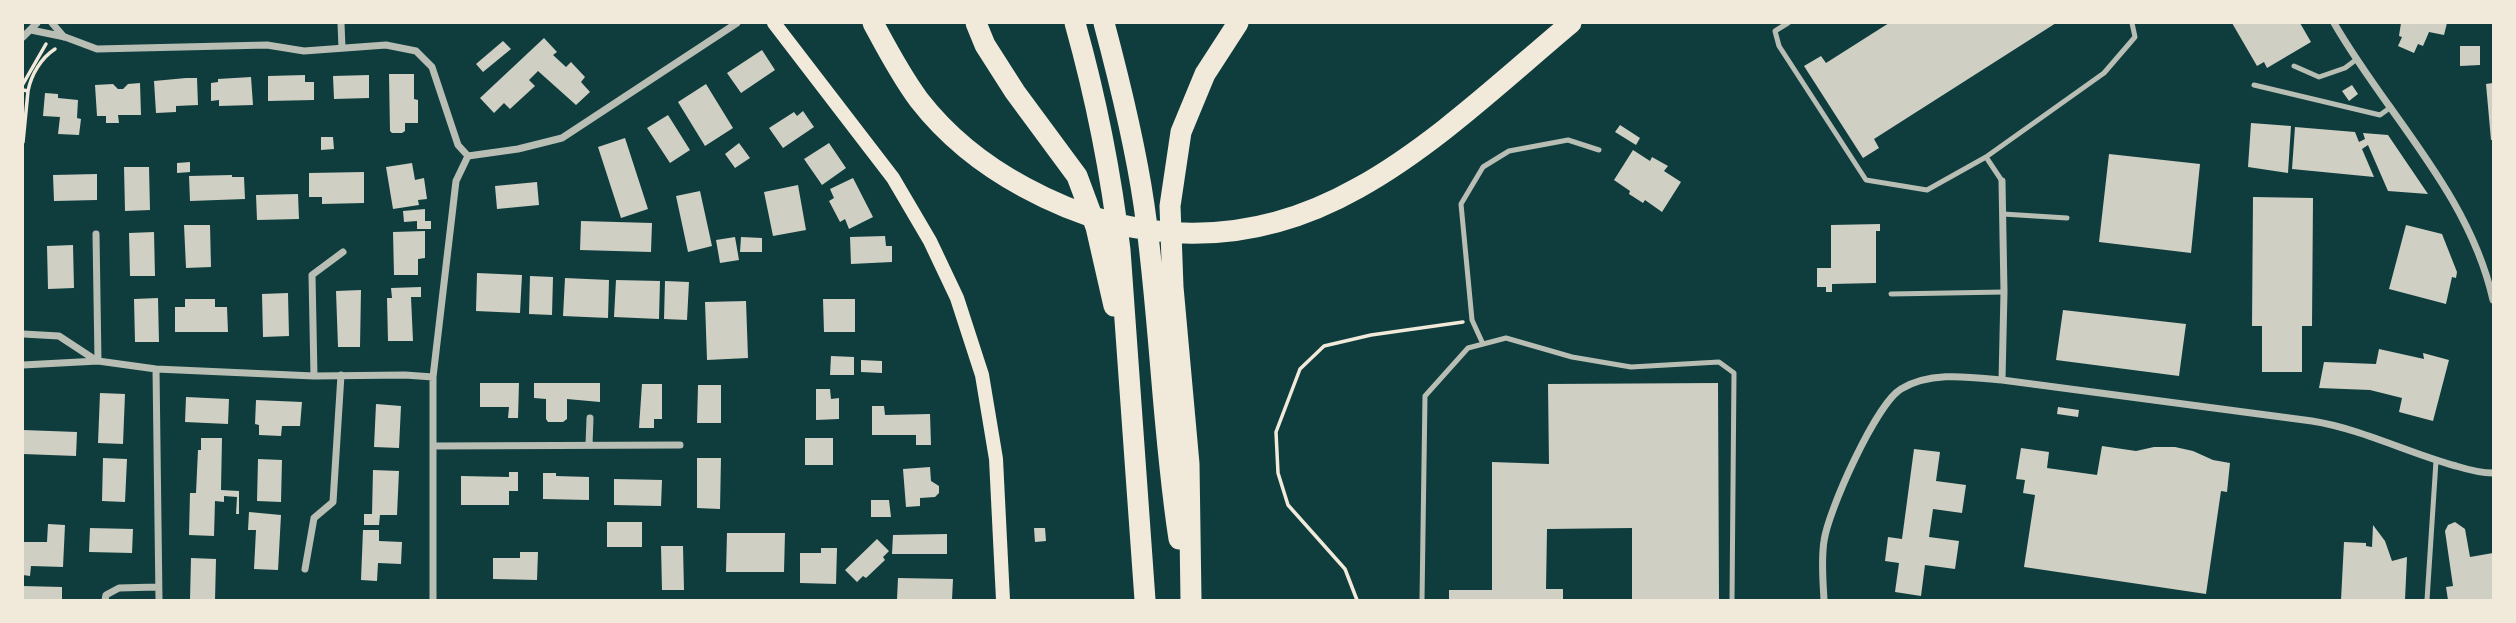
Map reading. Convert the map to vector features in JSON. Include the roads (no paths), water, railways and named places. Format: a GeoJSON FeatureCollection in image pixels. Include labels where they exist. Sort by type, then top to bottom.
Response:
{"type":"FeatureCollection","features":[{"type":"Feature","properties":{"kind":"highway"},"geometry":{"type":"LineString","coordinates":[[873,23],[890,56],[920,101],[962,145],[1005,177],[1060,206],[1107,223],[1158,232],[1193,233],[1235,231],[1273,223],[1310,211],[1357,189],[1400,162],[1571,23]]}},
{"type":"Feature","properties":{"kind":"highway"},"geometry":{"type":"LineString","coordinates":[[976,23],[985,45],[1015,92],[1077,176],[1086,196],[1096,227],[1127,363]]}},
{"type":"Feature","properties":{"kind":"highway"},"geometry":{"type":"LineString","coordinates":[[1075,23],[1089,75],[1114,201],[1120,250],[1145,600]]}},
{"type":"Feature","properties":{"kind":"highway"},"geometry":{"type":"LineString","coordinates":[[1104,23],[1133,141],[1144,207],[1168,463],[1189,600]]}},
{"type":"Feature","properties":{"kind":"highway"},"geometry":{"type":"LineString","coordinates":[[1189,600],[1189,464],[1173,287],[1170,206],[1181,132],[1205,74],[1238,23]]}},
{"type":"Feature","properties":{"kind":"main road"},"geometry":{"type":"LineString","coordinates":[[774,23],[893,178],[930,241],[957,298],[982,374],[996,458],[1003,600]]}},
{"type":"Feature","properties":{"kind":"street"},"geometry":{"type":"LineString","coordinates":[[23,37],[37,23]]}},
{"type":"Feature","properties":{"kind":"street"},"geometry":{"type":"LineString","coordinates":[[52,23],[65,37]]}},
{"type":"Feature","properties":{"kind":"street"},"geometry":{"type":"LineString","coordinates":[[341,23],[342,48]]}},
{"type":"Feature","properties":{"kind":"street"},"geometry":{"type":"LineString","coordinates":[[468,156],[519,149],[562,138],[737,23]]}},
{"type":"Feature","properties":{"kind":"street"},"geometry":{"type":"LineString","coordinates":[[2334,23],[2445,187],[2482,260],[2493,300]]}},
{"type":"Feature","properties":{"kind":"street"},"geometry":{"type":"LineString","coordinates":[[31,30],[65,37],[97,49],[267,44],[304,51],[386,46],[416,51],[432,67],[458,145],[468,156]]}},
{"type":"Feature","properties":{"kind":"street"},"geometry":{"type":"LineString","coordinates":[[433,600],[433,377],[456,181],[468,156]]}},
{"type":"Feature","properties":{"kind":"street"},"geometry":{"type":"LineString","coordinates":[[2002,181],[2002,380]]}},
{"type":"Feature","properties":{"kind":"street"},"geometry":{"type":"LineString","coordinates":[[96,234],[97,361]]}},
{"type":"Feature","properties":{"kind":"street"},"geometry":{"type":"LineString","coordinates":[[314,376],[312,275],[343,251]]}},
{"type":"Feature","properties":{"kind":"street"},"geometry":{"type":"LineString","coordinates":[[23,334],[59,336],[97,361]]}},
{"type":"Feature","properties":{"kind":"street"},"geometry":{"type":"LineString","coordinates":[[23,365],[97,361],[156,369],[314,376],[433,377]]}},
{"type":"Feature","properties":{"kind":"street"},"geometry":{"type":"LineString","coordinates":[[156,369],[159,600]]}},
{"type":"Feature","properties":{"kind":"street"},"geometry":{"type":"LineString","coordinates":[[305,569],[314,518],[333,502],[341,375]]}},
{"type":"Feature","properties":{"kind":"street"},"geometry":{"type":"LineString","coordinates":[[1824,600],[1824,540],[1835,500],[1884,404],[1901,389],[1921,381],[1951,376],[2002,380],[2342,426],[2436,461],[2479,473],[2493,473]]}},
{"type":"Feature","properties":{"kind":"street"},"geometry":{"type":"LineString","coordinates":[[589,445],[590,418]]}},
{"type":"Feature","properties":{"kind":"street"},"geometry":{"type":"LineString","coordinates":[[433,446],[680,445]]}},
{"type":"Feature","properties":{"kind":"street"},"geometry":{"type":"LineString","coordinates":[[105,600],[106,595],[119,588],[157,587]]}},
{"type":"Feature","properties":{"kind":"lane"},"geometry":{"type":"LineString","coordinates":[[1788,23],[1775,31],[1779,46],[1866,180],[1927,190],[1986,157],[2104,73],[2135,37],[2132,23]]}},
{"type":"Feature","properties":{"kind":"lane"},"geometry":{"type":"LineString","coordinates":[[2294,66],[2319,77],[2345,68],[2357,60]]}},
{"type":"Feature","properties":{"kind":"lane"},"geometry":{"type":"LineString","coordinates":[[2254,85],[2380,115],[2391,107]]}},
{"type":"Feature","properties":{"kind":"lane"},"geometry":{"type":"LineString","coordinates":[[1483,344],[1472,320],[1461,204],[1483,167],[1508,151],[1569,140],[1599,150]]}},
{"type":"Feature","properties":{"kind":"lane"},"geometry":{"type":"LineString","coordinates":[[1986,157],[2002,181]]}},
{"type":"Feature","properties":{"kind":"lane"},"geometry":{"type":"LineString","coordinates":[[2003,214],[2067,218]]}},
{"type":"Feature","properties":{"kind":"lane"},"geometry":{"type":"LineString","coordinates":[[1891,294],[2004,292]]}},
{"type":"Feature","properties":{"kind":"lane"},"geometry":{"type":"LineString","coordinates":[[1422,600],[1424,396],[1468,348],[1506,338],[1572,357],[1631,367],[1719,362],[1734,373],[1732,600]]}},
{"type":"Feature","properties":{"kind":"lane"},"geometry":{"type":"LineString","coordinates":[[2427,600],[2436,461]]}}]}
